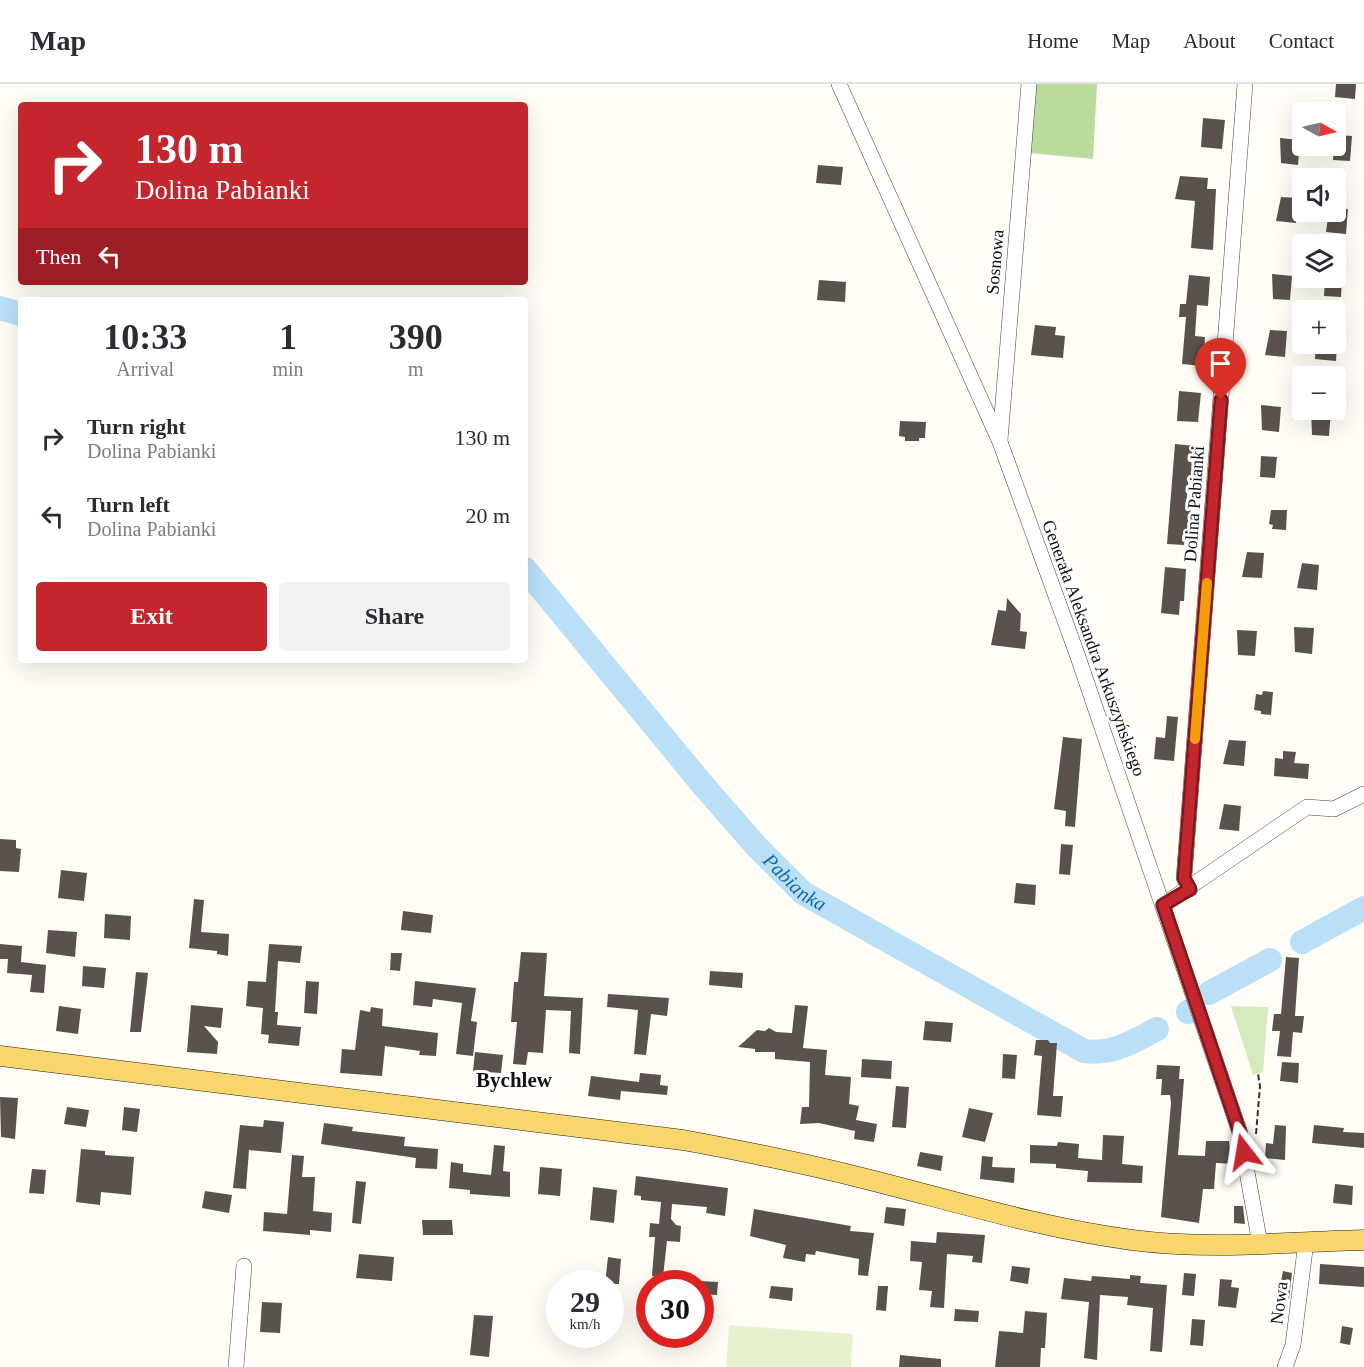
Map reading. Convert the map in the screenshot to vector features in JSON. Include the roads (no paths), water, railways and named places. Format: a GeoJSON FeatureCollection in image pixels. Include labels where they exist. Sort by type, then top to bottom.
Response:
{"type":"FeatureCollection","features":[{"type":"Feature","properties":{"kind":"main road"},"geometry":{"type":"LineString","coordinates":[[0,1056],[656,1136],[762,1154],[1077,1232],[1158,1242],[1260,1244],[1364,1240]]}},
{"type":"Feature","properties":{"kind":"street","name":"Generała Aleksandra Arkuszyńskiego"},"geometry":{"type":"LineString","coordinates":[[839,84],[1000,442],[1163,905],[1240,1133],[1260,1244]]}},
{"type":"Feature","properties":{"kind":"street","name":"Sosnowa"},"geometry":{"type":"LineString","coordinates":[[1000,442],[1029,84]]}},
{"type":"Feature","properties":{"kind":"street","name":"Dolina Pabianki"},"geometry":{"type":"LineString","coordinates":[[1190,889],[1184,878],[1245,84]]}},
{"type":"Feature","properties":{"kind":"street"},"geometry":{"type":"LineString","coordinates":[[1163,905],[1190,889],[1307,807],[1334,809],[1364,794]]}},
{"type":"Feature","properties":{"kind":"street","name":"Nowa"},"geometry":{"type":"LineString","coordinates":[[1285,1367],[1293,1345],[1306,1242]]}},
{"type":"Feature","properties":{"kind":"street"},"geometry":{"type":"LineString","coordinates":[[236,1367],[244,1266]]}},
{"type":"Feature","properties":{"kind":"waterway","name":"Pabianka"},"geometry":{"type":"LineString","coordinates":[[0,308],[18,313]]}},
{"type":"Feature","properties":{"kind":"waterway","name":"Pabianka"},"geometry":{"type":"LineString","coordinates":[[528,573],[702,784],[757,847],[803,893],[1084,1051],[1113,1049],[1131,1043],[1157,1029]]}},
{"type":"Feature","properties":{"kind":"waterway","name":"Pabianka"},"geometry":{"type":"LineString","coordinates":[[1302,942],[1364,908]]}},
{"type":"Feature","properties":{"kind":"waterway","name":"Pabianka"},"geometry":{"type":"LineString","coordinates":[[1209,993],[1270,960]]}},
{"type":"Feature","properties":{"kind":"district","name":"Bychlew"},"geometry":{"type":"Point","coordinates":[514,1080]}}]}
